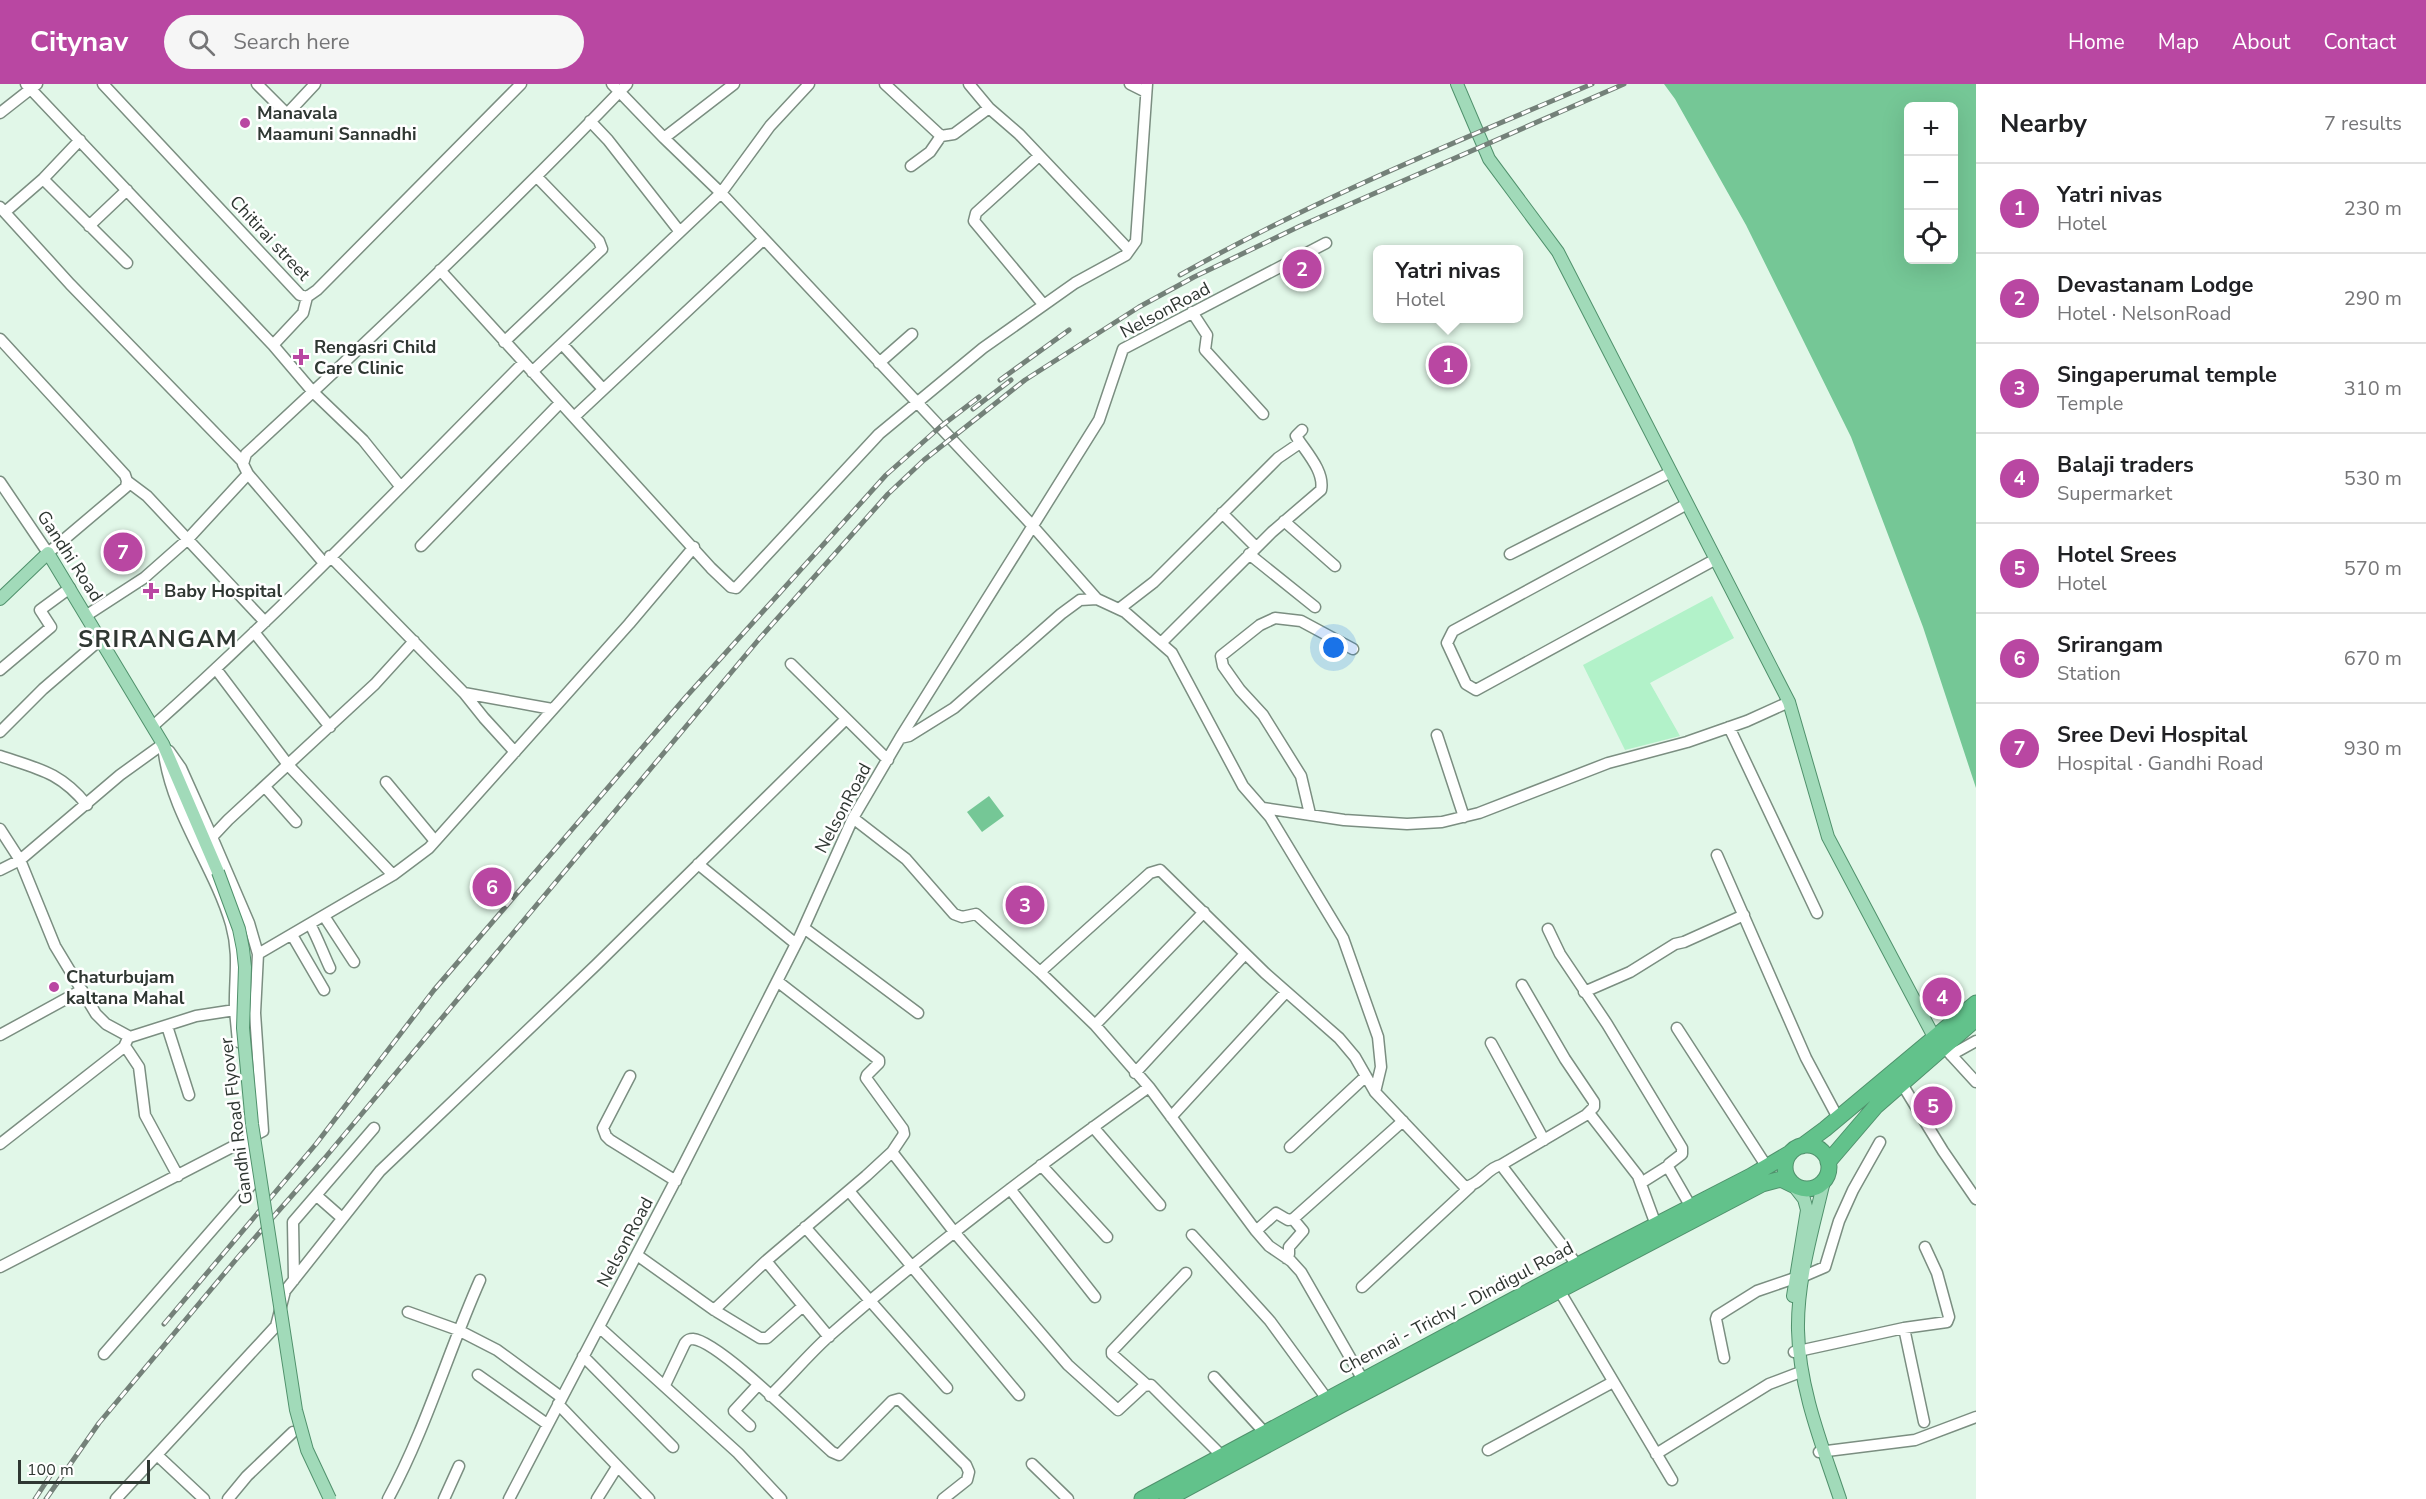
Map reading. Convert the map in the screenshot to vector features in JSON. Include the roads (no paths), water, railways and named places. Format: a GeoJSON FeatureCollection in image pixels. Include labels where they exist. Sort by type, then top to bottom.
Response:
{"type":"FeatureCollection","features":[{"type":"Feature","properties":{"kind":"highway","name":"Chennai - Trichy - Dindigul Road"},"geometry":{"type":"LineString","coordinates":[[1155,1497],[1559,1290],[1581,1271],[1656,1226],[1796,1150],[1838,1118],[1943,1046],[1976,1003]]}},
{"type":"Feature","properties":{"kind":"highway","name":"Chennai - Trichy - Dindigul Road"},"geometry":{"type":"LineString","coordinates":[[1155,1497],[1222,1456],[1363,1380],[1762,1184],[1781,1179],[1799,1188],[1813,1189],[1827,1176],[1828,1162],[1876,1106],[1976,1019]]}},
{"type":"Feature","properties":{"kind":"highway"},"geometry":{"type":"LineString","coordinates":[[1793,1185],[1785,1166],[1796,1150],[1815,1147],[1821,1151],[1828,1162]]}},
{"type":"Feature","properties":{"kind":"main road"},"geometry":{"type":"LineString","coordinates":[[1457,84],[1489,159],[1558,252],[1789,702],[1828,837],[1943,1046]]}},
{"type":"Feature","properties":{"kind":"main road"},"geometry":{"type":"LineString","coordinates":[[0,599],[48,553]]}},
{"type":"Feature","properties":{"kind":"main road","name":"Gandhi Road"},"geometry":{"type":"LineString","coordinates":[[48,553],[163,744]]}},
{"type":"Feature","properties":{"kind":"main road","name":"Gandhi Road Flyover"},"geometry":{"type":"LineString","coordinates":[[163,744],[218,872],[243,949],[245,967],[243,1028],[252,1124],[292,1388],[302,1437],[330,1499]]}},
{"type":"Feature","properties":{"kind":"main road"},"geometry":{"type":"LineString","coordinates":[[1799,1277],[1824,1181]]}},
{"type":"Feature","properties":{"kind":"main road"},"geometry":{"type":"LineString","coordinates":[[1793,1185],[1804,1199],[1807,1210],[1799,1277],[1798,1372],[1834,1499]]}},
{"type":"Feature","properties":{"kind":"main road"},"geometry":{"type":"LineString","coordinates":[[1797,1351],[1821,1451],[1840,1499]]}},
{"type":"Feature","properties":{"kind":"street","name":"Chitirai street"},"geometry":{"type":"LineString","coordinates":[[103,84],[300,295],[307,297],[317,290],[521,84]]}},
{"type":"Feature","properties":{"kind":"street"},"geometry":{"type":"LineString","coordinates":[[257,84],[287,114],[315,84]]}},
{"type":"Feature","properties":{"kind":"street"},"geometry":{"type":"LineString","coordinates":[[243,462],[246,454],[537,177],[590,121],[615,88],[627,84]]}},
{"type":"Feature","properties":{"kind":"street"},"geometry":{"type":"LineString","coordinates":[[664,138],[734,84]]}},
{"type":"Feature","properties":{"kind":"street"},"geometry":{"type":"LineString","coordinates":[[532,372],[721,193],[770,126],[809,84]]}},
{"type":"Feature","properties":{"kind":"street"},"geometry":{"type":"LineString","coordinates":[[885,84],[941,136]]}},
{"type":"Feature","properties":{"kind":"street"},"geometry":{"type":"LineString","coordinates":[[969,84],[989,108],[1039,156],[1129,250]]}},
{"type":"Feature","properties":{"kind":"street"},"geometry":{"type":"LineString","coordinates":[[440,270],[723,581],[736,588],[879,434],[983,348],[1043,304],[1075,283],[1126,255],[1136,241],[1147,88],[1130,84]]}},
{"type":"Feature","properties":{"kind":"street"},"geometry":{"type":"LineString","coordinates":[[0,113],[31,86],[273,345],[313,392],[363,440],[400,486]]}},
{"type":"Feature","properties":{"kind":"street"},"geometry":{"type":"LineString","coordinates":[[615,88],[721,193],[1033,526],[1097,599],[1119,609],[1162,642],[1176,660],[1243,786],[1263,808],[1346,944],[1378,1036],[1381,1067],[1375,1092]]}},
{"type":"Feature","properties":{"kind":"street"},"geometry":{"type":"LineString","coordinates":[[911,166],[930,152],[941,136],[954,134],[989,108]]}},
{"type":"Feature","properties":{"kind":"street"},"geometry":{"type":"LineString","coordinates":[[590,121],[608,140],[680,232]]}},
{"type":"Feature","properties":{"kind":"street"},"geometry":{"type":"LineString","coordinates":[[80,140],[43,179],[2,209],[70,284],[243,462],[248,474],[327,560],[414,641],[464,693],[514,752]]}},
{"type":"Feature","properties":{"kind":"street"},"geometry":{"type":"LineString","coordinates":[[1039,156],[976,213],[974,218],[976,225],[1043,304]]}},
{"type":"Feature","properties":{"kind":"street"},"geometry":{"type":"LineString","coordinates":[[504,342],[602,249],[600,242],[537,177]]}},
{"type":"Feature","properties":{"kind":"street"},"geometry":{"type":"LineString","coordinates":[[43,179],[127,263]]}},
{"type":"Feature","properties":{"kind":"street"},"geometry":{"type":"LineString","coordinates":[[89,226],[127,190]]}},
{"type":"Feature","properties":{"kind":"street"},"geometry":{"type":"LineString","coordinates":[[574,417],[764,239]]}},
{"type":"Feature","properties":{"kind":"street","name":"NelsonRoad"},"geometry":{"type":"LineString","coordinates":[[509,1499],[676,1180],[796,944],[853,818],[900,738],[1099,420],[1123,349],[1326,243]]}},
{"type":"Feature","properties":{"kind":"street"},"geometry":{"type":"LineString","coordinates":[[273,345],[303,314],[307,297]]}},
{"type":"Feature","properties":{"kind":"street"},"geometry":{"type":"LineString","coordinates":[[1192,312],[1207,336],[1205,350],[1263,414]]}},
{"type":"Feature","properties":{"kind":"street"},"geometry":{"type":"LineString","coordinates":[[879,363],[912,334]]}},
{"type":"Feature","properties":{"kind":"street"},"geometry":{"type":"LineString","coordinates":[[0,339],[125,475],[127,481],[126,487],[48,553]]}},
{"type":"Feature","properties":{"kind":"street"},"geometry":{"type":"LineString","coordinates":[[562,344],[603,389]]}},
{"type":"Feature","properties":{"kind":"street"},"geometry":{"type":"LineString","coordinates":[[153,726],[265,622],[524,362]]}},
{"type":"Feature","properties":{"kind":"street"},"geometry":{"type":"LineString","coordinates":[[421,546],[560,403]]}},
{"type":"Feature","properties":{"kind":"street"},"geometry":{"type":"LineString","coordinates":[[1162,642],[1284,521],[1321,489],[1319,471],[1296,436],[1302,430]]}},
{"type":"Feature","properties":{"kind":"street"},"geometry":{"type":"LineString","coordinates":[[1119,609],[1154,582],[1278,458],[1300,443]]}},
{"type":"Feature","properties":{"kind":"street"},"geometry":{"type":"LineString","coordinates":[[1510,554],[1671,472]]}},
{"type":"Feature","properties":{"kind":"street"},"geometry":{"type":"LineString","coordinates":[[87,615],[144,578],[187,540],[248,474]]}},
{"type":"Feature","properties":{"kind":"street"},"geometry":{"type":"LineString","coordinates":[[127,481],[147,496],[265,622]]}},
{"type":"Feature","properties":{"kind":"street","name":"Gandhi Road"},"geometry":{"type":"LineString","coordinates":[[0,482],[48,553]]}},
{"type":"Feature","properties":{"kind":"street"},"geometry":{"type":"LineString","coordinates":[[1687,504],[1454,631],[1447,643],[1466,684],[1476,690],[1716,559]]}},
{"type":"Feature","properties":{"kind":"street"},"geometry":{"type":"LineString","coordinates":[[1222,513],[1253,551],[1315,607]]}},
{"type":"Feature","properties":{"kind":"street"},"geometry":{"type":"LineString","coordinates":[[1284,521],[1335,566]]}},
{"type":"Feature","properties":{"kind":"street"},"geometry":{"type":"LineString","coordinates":[[258,954],[393,875],[435,841],[629,624],[694,547]]}},
{"type":"Feature","properties":{"kind":"street"},"geometry":{"type":"LineString","coordinates":[[0,669],[51,627],[40,610],[70,588]]}},
{"type":"Feature","properties":{"kind":"street"},"geometry":{"type":"LineString","coordinates":[[900,738],[909,736],[954,708],[1080,600],[1097,599]]}},
{"type":"Feature","properties":{"kind":"street"},"geometry":{"type":"LineString","coordinates":[[1310,814],[1301,776],[1263,716],[1223,666],[1221,656],[1260,625],[1275,618],[1301,621],[1353,649]]}},
{"type":"Feature","properties":{"kind":"street"},"geometry":{"type":"LineString","coordinates":[[254,632],[330,728]]}},
{"type":"Feature","properties":{"kind":"street"},"geometry":{"type":"LineString","coordinates":[[0,732],[43,689],[101,639]]}},
{"type":"Feature","properties":{"kind":"street"},"geometry":{"type":"LineString","coordinates":[[213,837],[228,820],[330,728],[375,684],[414,641]]}},
{"type":"Feature","properties":{"kind":"street"},"geometry":{"type":"LineString","coordinates":[[791,664],[888,760]]}},
{"type":"Feature","properties":{"kind":"street"},"geometry":{"type":"LineString","coordinates":[[216,669],[289,766],[393,875]]}},
{"type":"Feature","properties":{"kind":"street"},"geometry":{"type":"LineString","coordinates":[[464,693],[552,710]]}},
{"type":"Feature","properties":{"kind":"street"},"geometry":{"type":"LineString","coordinates":[[1263,808],[1344,820],[1407,824],[1442,822],[1464,817],[1608,763],[1686,742],[1789,702]]}},
{"type":"Feature","properties":{"kind":"street"},"geometry":{"type":"LineString","coordinates":[[116,1499],[276,1326],[284,1294],[386,1164],[596,965],[846,718]]}},
{"type":"Feature","properties":{"kind":"street"},"geometry":{"type":"LineString","coordinates":[[1729,727],[1817,913]]}},
{"type":"Feature","properties":{"kind":"street"},"geometry":{"type":"LineString","coordinates":[[1437,735],[1464,817]]}},
{"type":"Feature","properties":{"kind":"street"},"geometry":{"type":"LineString","coordinates":[[0,870],[20,860],[120,776],[163,744]]}},
{"type":"Feature","properties":{"kind":"street"},"geometry":{"type":"LineString","coordinates":[[0,1267],[261,1134],[264,1127],[255,1013],[258,954],[249,923],[182,768],[163,744]]}},
{"type":"Feature","properties":{"kind":"street"},"geometry":{"type":"LineString","coordinates":[[104,1354],[252,1184],[253,1177],[235,1010],[238,959],[231,924],[179,803],[166,765],[163,744]]}},
{"type":"Feature","properties":{"kind":"street"},"geometry":{"type":"LineString","coordinates":[[0,756],[37,768],[64,782],[89,803]]}},
{"type":"Feature","properties":{"kind":"street"},"geometry":{"type":"LineString","coordinates":[[386,782],[435,841]]}},
{"type":"Feature","properties":{"kind":"street"},"geometry":{"type":"LineString","coordinates":[[265,787],[296,822]]}},
{"type":"Feature","properties":{"kind":"street"},"geometry":{"type":"LineString","coordinates":[[853,818],[906,859],[954,914],[962,917],[976,914],[1095,1025],[1149,1087],[1256,1231],[1269,1246],[1301,1272],[1363,1380]]}},
{"type":"Feature","properties":{"kind":"street"},"geometry":{"type":"LineString","coordinates":[[0,829],[20,860],[55,946],[100,1020],[127,1041],[139,1067],[145,1115],[178,1176]]}},
{"type":"Feature","properties":{"kind":"street"},"geometry":{"type":"LineString","coordinates":[[1717,855],[1806,1059],[1838,1118]]}},
{"type":"Feature","properties":{"kind":"street"},"geometry":{"type":"LineString","coordinates":[[698,864],[796,944]]}},
{"type":"Feature","properties":{"kind":"street"},"geometry":{"type":"LineString","coordinates":[[1040,972],[1156,870],[1163,870],[1245,954],[1339,1038],[1355,1057],[1375,1092],[1463,1186],[1470,1187]]}},
{"type":"Feature","properties":{"kind":"street"},"geometry":{"type":"LineString","coordinates":[[1095,1025],[1204,912]]}},
{"type":"Feature","properties":{"kind":"street"},"geometry":{"type":"LineString","coordinates":[[1584,992],[1630,972],[1676,944],[1744,915]]}},
{"type":"Feature","properties":{"kind":"street"},"geometry":{"type":"LineString","coordinates":[[324,916],[354,962]]}},
{"type":"Feature","properties":{"kind":"street"},"geometry":{"type":"LineString","coordinates":[[310,924],[322,945],[330,968]]}},
{"type":"Feature","properties":{"kind":"street"},"geometry":{"type":"LineString","coordinates":[[804,928],[918,1013]]}},
{"type":"Feature","properties":{"kind":"street"},"geometry":{"type":"LineString","coordinates":[[1548,929],[1560,954],[1607,1024],[1682,1148],[1682,1155],[1641,1183]]}},
{"type":"Feature","properties":{"kind":"street"},"geometry":{"type":"LineString","coordinates":[[292,935],[324,990]]}},
{"type":"Feature","properties":{"kind":"street"},"geometry":{"type":"LineString","coordinates":[[1135,1073],[1245,954]]}},
{"type":"Feature","properties":{"kind":"street"},"geometry":{"type":"LineString","coordinates":[[714,1310],[766,1261],[892,1152],[904,1134],[903,1129],[866,1078],[879,1060],[777,981]]}},
{"type":"Feature","properties":{"kind":"street"},"geometry":{"type":"LineString","coordinates":[[1362,1287],[1493,1167],[1502,1165],[1594,1109],[1594,1102],[1565,1059],[1521,985]]}},
{"type":"Feature","properties":{"kind":"street"},"geometry":{"type":"LineString","coordinates":[[0,1035],[82,990]]}},
{"type":"Feature","properties":{"kind":"street"},"geometry":{"type":"LineString","coordinates":[[1171,1118],[1286,992]]}},
{"type":"Feature","properties":{"kind":"street"},"geometry":{"type":"LineString","coordinates":[[0,1143],[127,1041],[196,1016],[235,1010]]}},
{"type":"Feature","properties":{"kind":"street"},"geometry":{"type":"LineString","coordinates":[[167,1026],[189,1095]]}},
{"type":"Feature","properties":{"kind":"street"},"geometry":{"type":"LineString","coordinates":[[1677,1028],[1767,1167]]}},
{"type":"Feature","properties":{"kind":"street"},"geometry":{"type":"LineString","coordinates":[[1943,1046],[1976,1041]]}},
{"type":"Feature","properties":{"kind":"street"},"geometry":{"type":"LineString","coordinates":[[1491,1043],[1544,1140]]}},
{"type":"Feature","properties":{"kind":"street"},"geometry":{"type":"LineString","coordinates":[[1943,1046],[1976,1082]]}},
{"type":"Feature","properties":{"kind":"street"},"geometry":{"type":"LineString","coordinates":[[630,1076],[603,1128],[604,1133],[610,1140],[676,1180]]}},
{"type":"Feature","properties":{"kind":"street"},"geometry":{"type":"LineString","coordinates":[[1290,1147],[1366,1076]]}},
{"type":"Feature","properties":{"kind":"street"},"geometry":{"type":"LineString","coordinates":[[1902,1084],[1976,1199]]}},
{"type":"Feature","properties":{"kind":"street"},"geometry":{"type":"LineString","coordinates":[[770,1396],[829,1337],[913,1266],[1041,1165],[1149,1087]]}},
{"type":"Feature","properties":{"kind":"street"},"geometry":{"type":"LineString","coordinates":[[1589,1113],[1641,1183],[1656,1226]]}},
{"type":"Feature","properties":{"kind":"street"},"geometry":{"type":"LineString","coordinates":[[1256,1231],[1276,1213],[1288,1220],[1293,1219],[1403,1121]]}},
{"type":"Feature","properties":{"kind":"street"},"geometry":{"type":"LineString","coordinates":[[1093,1127],[1160,1205]]}},
{"type":"Feature","properties":{"kind":"street"},"geometry":{"type":"LineString","coordinates":[[294,1280],[292,1224],[374,1128]]}},
{"type":"Feature","properties":{"kind":"street"},"geometry":{"type":"LineString","coordinates":[[1724,1358],[1717,1316],[1757,1291],[1825,1268],[1839,1221],[1853,1190],[1880,1142]]}},
{"type":"Feature","properties":{"kind":"street"},"geometry":{"type":"LineString","coordinates":[[892,1152],[955,1233],[1068,1365],[1117,1409],[1122,1408],[1147,1385]]}},
{"type":"Feature","properties":{"kind":"street"},"geometry":{"type":"LineString","coordinates":[[1041,1165],[1107,1237]]}},
{"type":"Feature","properties":{"kind":"street"},"geometry":{"type":"LineString","coordinates":[[1502,1165],[1581,1271]]}},
{"type":"Feature","properties":{"kind":"street"},"geometry":{"type":"LineString","coordinates":[[1668,1166],[1691,1207]]}},
{"type":"Feature","properties":{"kind":"street"},"geometry":{"type":"LineString","coordinates":[[1010,1189],[1095,1297]]}},
{"type":"Feature","properties":{"kind":"street"},"geometry":{"type":"LineString","coordinates":[[849,1191],[1019,1395]]}},
{"type":"Feature","properties":{"kind":"street"},"geometry":{"type":"LineString","coordinates":[[317,1196],[342,1218]]}},
{"type":"Feature","properties":{"kind":"street"},"geometry":{"type":"LineString","coordinates":[[1286,1258],[1288,1247],[1303,1231],[1293,1219]]}},
{"type":"Feature","properties":{"kind":"street"},"geometry":{"type":"LineString","coordinates":[[805,1227],[947,1388]]}},
{"type":"Feature","properties":{"kind":"street"},"geometry":{"type":"LineString","coordinates":[[1192,1235],[1270,1321],[1327,1399]]}},
{"type":"Feature","properties":{"kind":"street"},"geometry":{"type":"LineString","coordinates":[[1797,1351],[1904,1328],[1945,1322],[1949,1319],[1937,1273],[1925,1247]]}},
{"type":"Feature","properties":{"kind":"street"},"geometry":{"type":"LineString","coordinates":[[637,1255],[714,1310],[763,1339],[803,1306]]}},
{"type":"Feature","properties":{"kind":"street"},"geometry":{"type":"LineString","coordinates":[[766,1261],[829,1337]]}},
{"type":"Feature","properties":{"kind":"street"},"geometry":{"type":"LineString","coordinates":[[1186,1273],[1112,1351],[1112,1354],[1147,1385],[1153,1387],[1222,1456]]}},
{"type":"Feature","properties":{"kind":"street"},"geometry":{"type":"LineString","coordinates":[[388,1499],[415,1444],[458,1330],[480,1280]]}},
{"type":"Feature","properties":{"kind":"street"},"geometry":{"type":"LineString","coordinates":[[1559,1290],[1672,1480]]}},
{"type":"Feature","properties":{"kind":"street"},"geometry":{"type":"LineString","coordinates":[[408,1312],[458,1330],[497,1350],[559,1401],[617,1467],[649,1499]]}},
{"type":"Feature","properties":{"kind":"street"},"geometry":{"type":"LineString","coordinates":[[599,1326],[738,1453],[781,1499]]}},
{"type":"Feature","properties":{"kind":"street"},"geometry":{"type":"LineString","coordinates":[[1904,1328],[1924,1422]]}},
{"type":"Feature","properties":{"kind":"street"},"geometry":{"type":"LineString","coordinates":[[664,1384],[685,1343],[690,1339],[695,1340],[718,1352],[832,1452],[839,1455],[892,1401],[896,1398],[902,1400],[966,1465],[969,1472],[967,1480],[943,1499]]}},
{"type":"Feature","properties":{"kind":"street"},"geometry":{"type":"LineString","coordinates":[[583,1356],[673,1447]]}},
{"type":"Feature","properties":{"kind":"street"},"geometry":{"type":"LineString","coordinates":[[1656,1454],[1769,1384],[1798,1372]]}},
{"type":"Feature","properties":{"kind":"street"},"geometry":{"type":"LineString","coordinates":[[478,1375],[547,1424]]}},
{"type":"Feature","properties":{"kind":"street"},"geometry":{"type":"LineString","coordinates":[[1214,1377],[1265,1433]]}},
{"type":"Feature","properties":{"kind":"street"},"geometry":{"type":"LineString","coordinates":[[1488,1450],[1613,1382]]}},
{"type":"Feature","properties":{"kind":"street"},"geometry":{"type":"LineString","coordinates":[[750,1426],[734,1411],[758,1385]]}},
{"type":"Feature","properties":{"kind":"street"},"geometry":{"type":"LineString","coordinates":[[1821,1451],[1915,1440],[1976,1417]]}},
{"type":"Feature","properties":{"kind":"street"},"geometry":{"type":"LineString","coordinates":[[228,1499],[247,1476],[293,1432]]}},
{"type":"Feature","properties":{"kind":"street"},"geometry":{"type":"LineString","coordinates":[[157,1455],[204,1499]]}},
{"type":"Feature","properties":{"kind":"street"},"geometry":{"type":"LineString","coordinates":[[1032,1464],[1068,1499]]}},
{"type":"Feature","properties":{"kind":"street"},"geometry":{"type":"LineString","coordinates":[[444,1499],[459,1466]]}},
{"type":"Feature","properties":{"kind":"street"},"geometry":{"type":"LineString","coordinates":[[597,1499],[617,1467]]}},
{"type":"Feature","properties":{"kind":"railway"},"geometry":{"type":"LineString","coordinates":[[1180,275],[1331,198],[1592,84]]}},
{"type":"Feature","properties":{"kind":"railway"},"geometry":{"type":"LineString","coordinates":[[46,1499],[99,1423],[324,1159],[760,638],[888,494],[924,460],[1025,380],[1139,307],[1194,277],[1300,226],[1624,84]]}},
{"type":"Feature","properties":{"kind":"railway"},"geometry":{"type":"LineString","coordinates":[[1000,380],[1069,330]]}},
{"type":"Feature","properties":{"kind":"railway"},"geometry":{"type":"LineString","coordinates":[[973,409],[1011,380]]}},
{"type":"Feature","properties":{"kind":"railway"},"geometry":{"type":"LineString","coordinates":[[164,1324],[316,1144],[434,990],[685,698],[886,475],[940,427],[979,397]]}},
{"type":"Feature","properties":{"kind":"railway"},"geometry":{"type":"LineString","coordinates":[[35,1499],[50,1476]]}},
{"type":"Feature","properties":{"kind":"place","name":"Manavala Maamuni Sannadhi"},"geometry":{"type":"Point","coordinates":[245,123]}},
{"type":"Feature","properties":{"kind":"place","name":"Devastanam Lodge"},"geometry":{"type":"Point","coordinates":[1302,269]}},
{"type":"Feature","properties":{"kind":"place","name":"Rengasri Child Care Clinic"},"geometry":{"type":"Point","coordinates":[301,357]}},
{"type":"Feature","properties":{"kind":"place","name":"Yatri nivas"},"geometry":{"type":"Point","coordinates":[1448,365]}},
{"type":"Feature","properties":{"kind":"place","name":"Sree Devi Hospital"},"geometry":{"type":"Point","coordinates":[123,552]}},
{"type":"Feature","properties":{"kind":"place","name":"Baby Hospital"},"geometry":{"type":"Point","coordinates":[151,591]}},
{"type":"Feature","properties":{"kind":"place","name":"Srirangam"},"geometry":{"type":"Point","coordinates":[492,887]}},
{"type":"Feature","properties":{"kind":"place","name":"Singaperumal temple"},"geometry":{"type":"Point","coordinates":[1025,905]}},
{"type":"Feature","properties":{"kind":"place","name":"Chaturbujam kaltana Mahal"},"geometry":{"type":"Point","coordinates":[54,987]}},
{"type":"Feature","properties":{"kind":"place","name":"Balaji traders"},"geometry":{"type":"Point","coordinates":[1942,997]}},
{"type":"Feature","properties":{"kind":"place","name":"Hotel Srees"},"geometry":{"type":"Point","coordinates":[1933,1106]}},
{"type":"Feature","properties":{"kind":"district","name":"SRIRANGAM"},"geometry":{"type":"Point","coordinates":[158,639]}}]}
